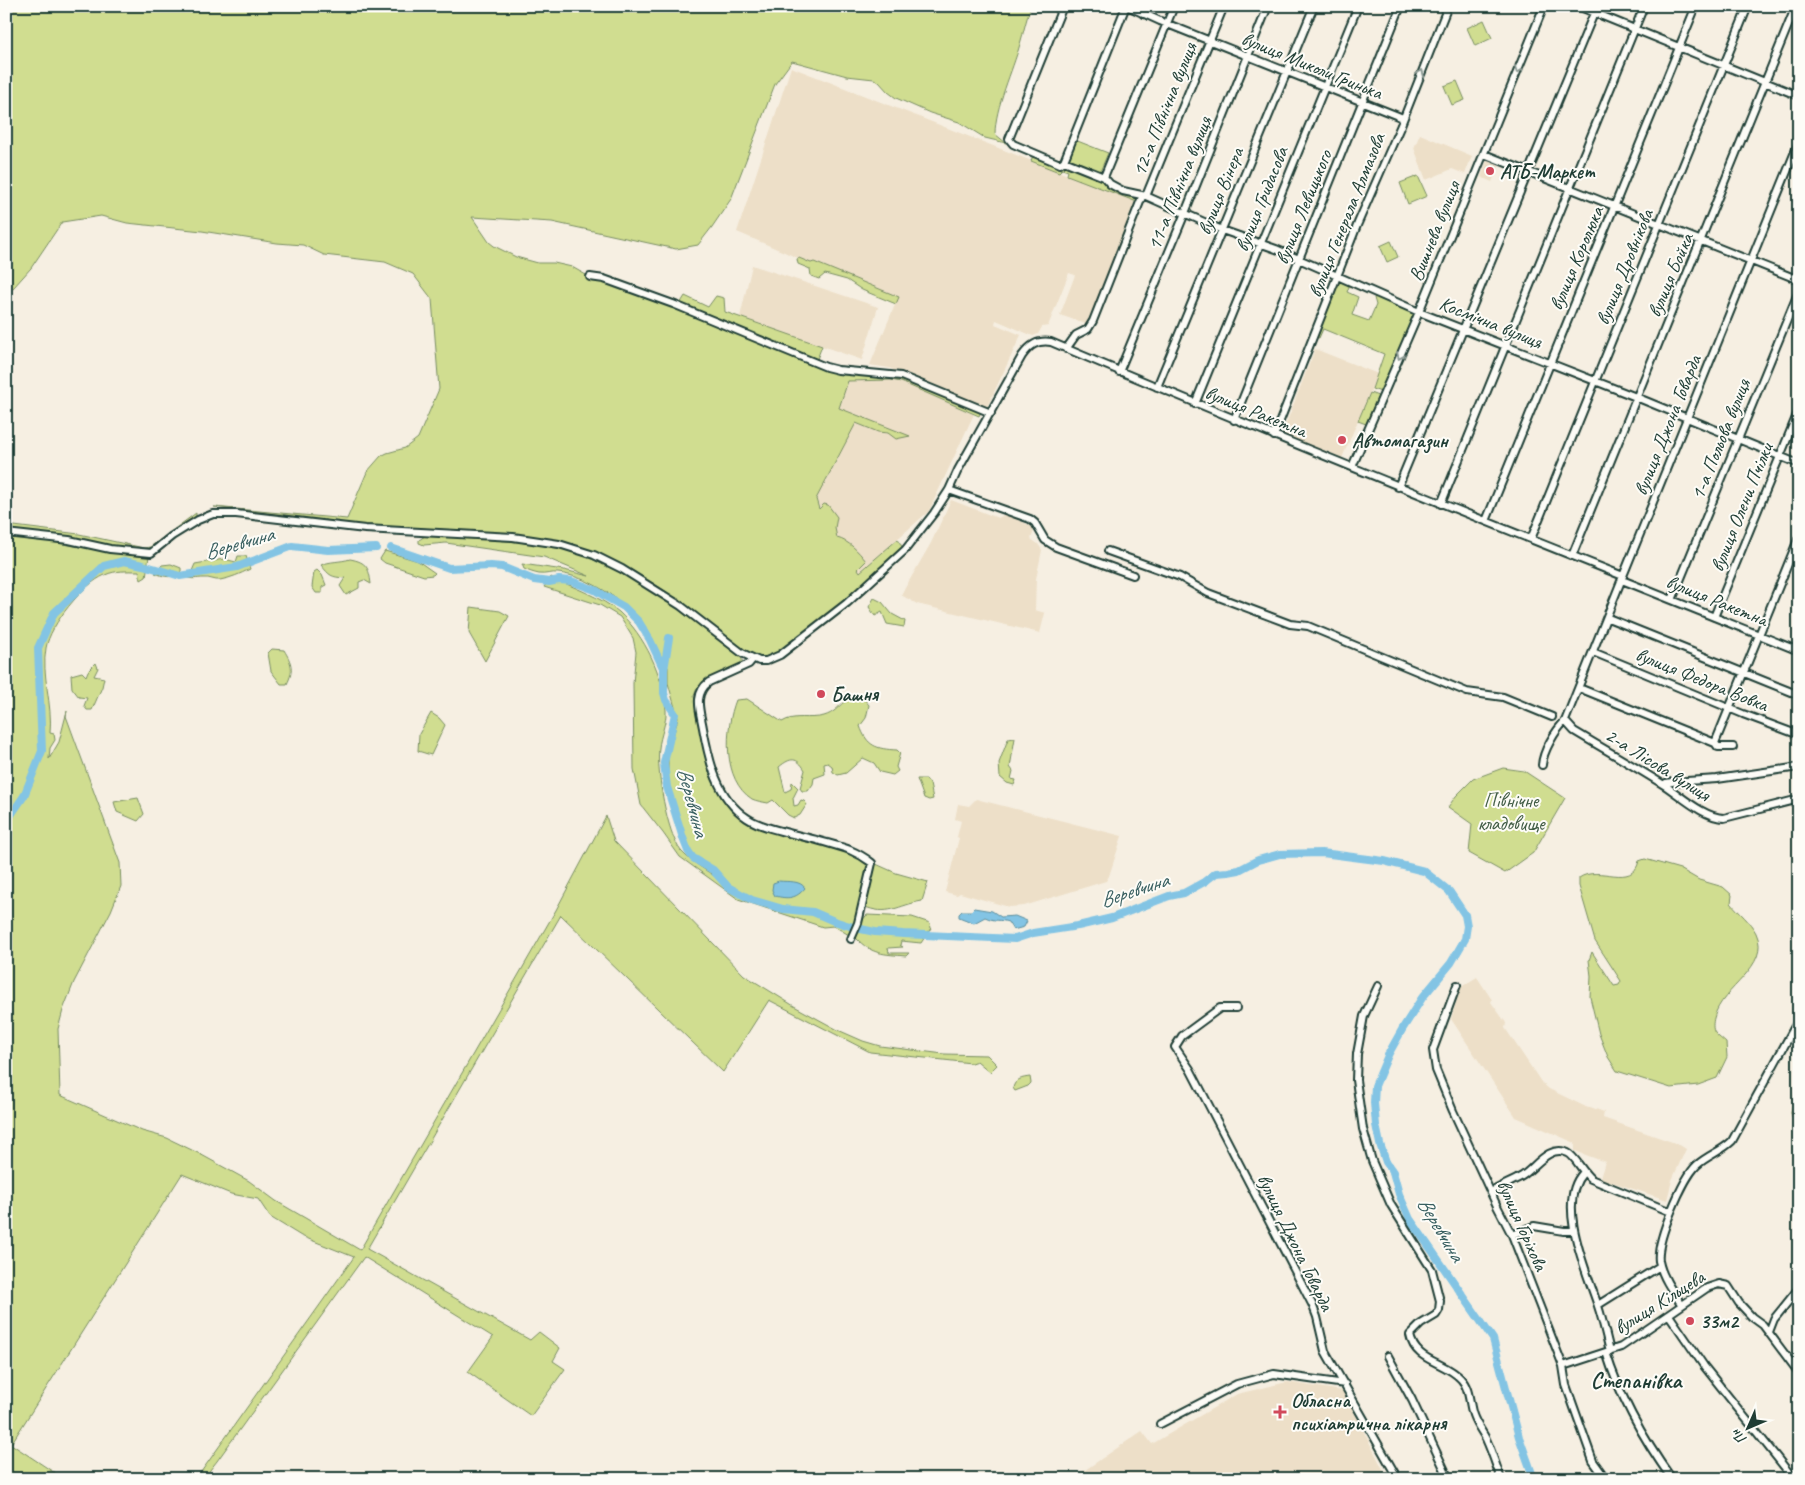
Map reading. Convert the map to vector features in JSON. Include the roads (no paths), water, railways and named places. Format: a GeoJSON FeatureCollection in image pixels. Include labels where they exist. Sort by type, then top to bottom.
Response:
{"type":"FeatureCollection","features":[{"type":"Feature","properties":{"kind":"street","name":"Космічна вулиця"},"geometry":{"type":"LineString","coordinates":[[1063,6],[1009,138],[1010,142],[1057,163],[1063,162],[1104,177],[1115,188],[1144,196],[1222,230],[1299,259],[1419,312],[1636,397],[1799,464]]}},
{"type":"Feature","properties":{"kind":"street","name":"вулиця Миколи Гринька"},"geometry":{"type":"LineString","coordinates":[[1126,6],[1403,118]]}},
{"type":"Feature","properties":{"kind":"street"},"geometry":{"type":"LineString","coordinates":[[1063,162],[1126,6]]}},
{"type":"Feature","properties":{"kind":"street"},"geometry":{"type":"LineString","coordinates":[[1143,14],[1146,6]]}},
{"type":"Feature","properties":{"kind":"street"},"geometry":{"type":"LineString","coordinates":[[1104,177],[1174,6]]}},
{"type":"Feature","properties":{"kind":"street","name":"12-а Північна вулиця"},"geometry":{"type":"LineString","coordinates":[[1066,349],[1076,335],[1088,329],[1093,321],[1224,6]]}},
{"type":"Feature","properties":{"kind":"street","name":"11-а Північна вулиця"},"geometry":{"type":"LineString","coordinates":[[1118,372],[1185,213],[1268,6]]}},
{"type":"Feature","properties":{"kind":"street","name":"вулиця Вінера"},"geometry":{"type":"LineString","coordinates":[[1157,387],[1314,6]]}},
{"type":"Feature","properties":{"kind":"street","name":"вулиця Гридасова"},"geometry":{"type":"LineString","coordinates":[[1195,404],[1358,6]]}},
{"type":"Feature","properties":{"kind":"street","name":"вулиця Левицького"},"geometry":{"type":"LineString","coordinates":[[1234,420],[1401,6]]}},
{"type":"Feature","properties":{"kind":"street","name":"вулиця Генерала Алмазова"},"geometry":{"type":"LineString","coordinates":[[1274,436],[1337,276],[1448,6]]}},
{"type":"Feature","properties":{"kind":"street","name":"Вишнева вулиця"},"geometry":{"type":"LineString","coordinates":[[1352,468],[1419,312],[1544,6]]}},
{"type":"Feature","properties":{"kind":"street"},"geometry":{"type":"LineString","coordinates":[[1578,6],[1595,10],[1679,48],[1799,96]]}},
{"type":"Feature","properties":{"kind":"street"},"geometry":{"type":"LineString","coordinates":[[1442,504],[1644,6]]}},
{"type":"Feature","properties":{"kind":"street","name":"вулиця Королюка"},"geometry":{"type":"LineString","coordinates":[[1486,521],[1696,6]]}},
{"type":"Feature","properties":{"kind":"street","name":"вулиця Дровнікова"},"geometry":{"type":"LineString","coordinates":[[1531,539],[1748,6]]}},
{"type":"Feature","properties":{"kind":"street","name":"вулиця Бойка"},"geometry":{"type":"LineString","coordinates":[[1572,556],[1796,6]]}},
{"type":"Feature","properties":{"kind":"street"},"geometry":{"type":"LineString","coordinates":[[1398,487],[1465,329],[1595,10]]}},
{"type":"Feature","properties":{"kind":"street","name":"вулиця Джона Говарда"},"geometry":{"type":"LineString","coordinates":[[1542,765],[1543,756],[1561,725],[1566,721],[1799,142]]}},
{"type":"Feature","properties":{"kind":"street"},"geometry":{"type":"LineString","coordinates":[[1484,154],[1799,280]]}},
{"type":"Feature","properties":{"kind":"street"},"geometry":{"type":"LineString","coordinates":[[590,277],[604,279],[673,304],[826,367],[838,370],[901,376],[991,413]]}},
{"type":"Feature","properties":{"kind":"street","name":"1-а Польова вулиця"},"geometry":{"type":"LineString","coordinates":[[1672,600],[1799,291]]}},
{"type":"Feature","properties":{"kind":"street","name":"вулиця Ракетна"},"geometry":{"type":"LineString","coordinates":[[753,659],[766,662],[780,655],[868,585],[910,544],[949,490],[958,470],[1022,356],[1035,343],[1044,341],[1051,342],[1118,372],[1398,487],[1531,539],[1672,600],[1799,651]]}},
{"type":"Feature","properties":{"kind":"street","name":"вулиця Олени Пчілки"},"geometry":{"type":"LineString","coordinates":[[1714,616],[1799,410]]}},
{"type":"Feature","properties":{"kind":"street"},"geometry":{"type":"LineString","coordinates":[[949,490],[1030,519],[1045,540],[1056,547],[1133,575]]}},
{"type":"Feature","properties":{"kind":"street"},"geometry":{"type":"LineString","coordinates":[[6,533],[69,540],[110,549],[151,553],[172,536],[198,520],[213,514],[236,514],[365,529],[513,537],[559,544],[594,555],[622,569],[681,606],[753,659],[749,664],[709,682],[700,693],[700,708],[709,760],[726,796],[747,818],[772,828],[854,850],[872,863],[858,923],[851,939]]}},
{"type":"Feature","properties":{"kind":"street"},"geometry":{"type":"LineString","coordinates":[[1715,743],[1799,536]]}},
{"type":"Feature","properties":{"kind":"street"},"geometry":{"type":"LineString","coordinates":[[1108,551],[1180,576],[1208,593],[1290,624],[1308,626],[1467,692],[1503,697],[1552,717]]}},
{"type":"Feature","properties":{"kind":"street"},"geometry":{"type":"LineString","coordinates":[[1608,618],[1799,695]]}},
{"type":"Feature","properties":{"kind":"street","name":"вулиця Федора Вовка"},"geometry":{"type":"LineString","coordinates":[[1593,652],[1799,735]]}},
{"type":"Feature","properties":{"kind":"street"},"geometry":{"type":"LineString","coordinates":[[1579,688],[1715,743],[1720,748],[1733,747]]}},
{"type":"Feature","properties":{"kind":"street","name":"2-а Лісова вулиця"},"geometry":{"type":"LineString","coordinates":[[1566,721],[1574,731],[1705,812],[1718,818],[1746,813],[1799,799]]}},
{"type":"Feature","properties":{"kind":"street"},"geometry":{"type":"LineString","coordinates":[[1664,785],[1672,782],[1717,779],[1799,767]]}},
{"type":"Feature","properties":{"kind":"street","name":"вулиця Горіхова"},"geometry":{"type":"LineString","coordinates":[[1457,985],[1434,1050],[1433,1058],[1436,1070],[1453,1111],[1512,1235],[1563,1366],[1566,1385],[1593,1461],[1606,1479]]}},
{"type":"Feature","properties":{"kind":"street"},"geometry":{"type":"LineString","coordinates":[[1378,986],[1364,1016],[1358,1054],[1356,1080],[1363,1130],[1372,1161],[1391,1205],[1432,1270],[1440,1301],[1439,1310],[1436,1315],[1421,1324],[1410,1335],[1412,1344],[1427,1359],[1463,1380],[1473,1417],[1490,1447],[1501,1479]]}},
{"type":"Feature","properties":{"kind":"street","name":"вулиця Джона Говарда"},"geometry":{"type":"LineString","coordinates":[[1236,1008],[1220,1008],[1182,1036],[1175,1047],[1190,1069],[1312,1304],[1325,1351],[1398,1479]]}},
{"type":"Feature","properties":{"kind":"street"},"geometry":{"type":"LineString","coordinates":[[1682,1305],[1660,1266],[1659,1250],[1670,1212],[1696,1166],[1726,1147],[1732,1140],[1799,1019]]}},
{"type":"Feature","properties":{"kind":"street"},"geometry":{"type":"LineString","coordinates":[[1491,1192],[1523,1175],[1545,1156],[1567,1152],[1572,1155],[1583,1173],[1591,1179],[1670,1212]]}},
{"type":"Feature","properties":{"kind":"street"},"geometry":{"type":"LineString","coordinates":[[1583,1173],[1577,1180],[1574,1188],[1572,1216],[1574,1230],[1588,1279],[1598,1305],[1610,1366],[1634,1419],[1672,1479]]}},
{"type":"Feature","properties":{"kind":"street"},"geometry":{"type":"LineString","coordinates":[[1512,1235],[1537,1226],[1564,1231],[1574,1230]]}},
{"type":"Feature","properties":{"kind":"street"},"geometry":{"type":"LineString","coordinates":[[1598,1305],[1660,1266]]}},
{"type":"Feature","properties":{"kind":"street","name":"вулиця Кільцева"},"geometry":{"type":"LineString","coordinates":[[1563,1366],[1608,1352],[1631,1341],[1711,1286],[1723,1284],[1728,1286],[1752,1318],[1760,1322],[1768,1332]]}},
{"type":"Feature","properties":{"kind":"street"},"geometry":{"type":"LineString","coordinates":[[1799,1288],[1774,1318],[1768,1332],[1799,1373]]}},
{"type":"Feature","properties":{"kind":"street"},"geometry":{"type":"LineString","coordinates":[[1669,1315],[1704,1366],[1794,1479]]}},
{"type":"Feature","properties":{"kind":"street"},"geometry":{"type":"LineString","coordinates":[[1388,1356],[1412,1400],[1449,1479]]}},
{"type":"Feature","properties":{"kind":"street"},"geometry":{"type":"LineString","coordinates":[[1160,1424],[1237,1384],[1274,1374],[1345,1384]]}},
{"type":"Feature","properties":{"kind":"water"},"geometry":{"type":"Polygon","coordinates":[[[779,881],[797,883],[805,888],[791,897],[775,896],[772,890],[773,883],[779,881]]]}},
{"type":"Feature","properties":{"kind":"water"},"geometry":{"type":"Polygon","coordinates":[[[974,908],[992,911],[1001,917],[1015,916],[1027,921],[1024,927],[1013,930],[1008,922],[1005,921],[985,917],[974,923],[959,917],[962,911],[971,911],[974,908]]]}},
{"type":"Feature","properties":{"kind":"waterway","name":"Веревчина"},"geometry":{"type":"LineString","coordinates":[[6,822],[24,796],[42,751],[38,648],[54,613],[104,566],[124,561],[180,576],[237,567],[292,546],[328,550],[376,548]]}},
{"type":"Feature","properties":{"kind":"waterway","name":"Веревчина"},"geometry":{"type":"LineString","coordinates":[[391,548],[449,568],[502,567],[534,580],[549,582],[559,580],[571,581],[595,590],[624,607],[639,622],[664,670],[664,693],[675,714],[664,763],[667,787],[688,851],[693,858],[713,870],[728,887],[752,900],[783,909],[813,912],[834,921],[875,932],[1015,939],[1033,933],[1078,926],[1112,918],[1169,896],[1184,893],[1216,873],[1239,870],[1258,860],[1280,854],[1322,853],[1384,861],[1424,871],[1449,891],[1465,915],[1467,926],[1465,939],[1451,963],[1422,998],[1389,1053],[1375,1086],[1376,1125],[1386,1162],[1393,1172],[1399,1194],[1410,1219],[1493,1339],[1519,1437],[1534,1479]]}},
{"type":"Feature","properties":{"kind":"waterway"},"geometry":{"type":"LineString","coordinates":[[664,670],[669,638]]}},
{"type":"Feature","properties":{"kind":"place","name":"АТБ-Маркет"},"geometry":{"type":"Point","coordinates":[1490,171]}},
{"type":"Feature","properties":{"kind":"place","name":"Автомагазин"},"geometry":{"type":"Point","coordinates":[1342,440]}},
{"type":"Feature","properties":{"kind":"place","name":"Башня"},"geometry":{"type":"Point","coordinates":[821,694]}},
{"type":"Feature","properties":{"kind":"place","name":"33м2"},"geometry":{"type":"Point","coordinates":[1690,1321]}},
{"type":"Feature","properties":{"kind":"place","name":"Обласна психіатрична лікарня"},"geometry":{"type":"Point","coordinates":[1280,1412]}},
{"type":"Feature","properties":{"kind":"district","name":"Степанівка"},"geometry":{"type":"Point","coordinates":[1636,1380]}},
{"type":"Feature","properties":{"kind":"park label","name":"Північне кладовище"},"geometry":{"type":"Point","coordinates":[1511,812]}}]}
